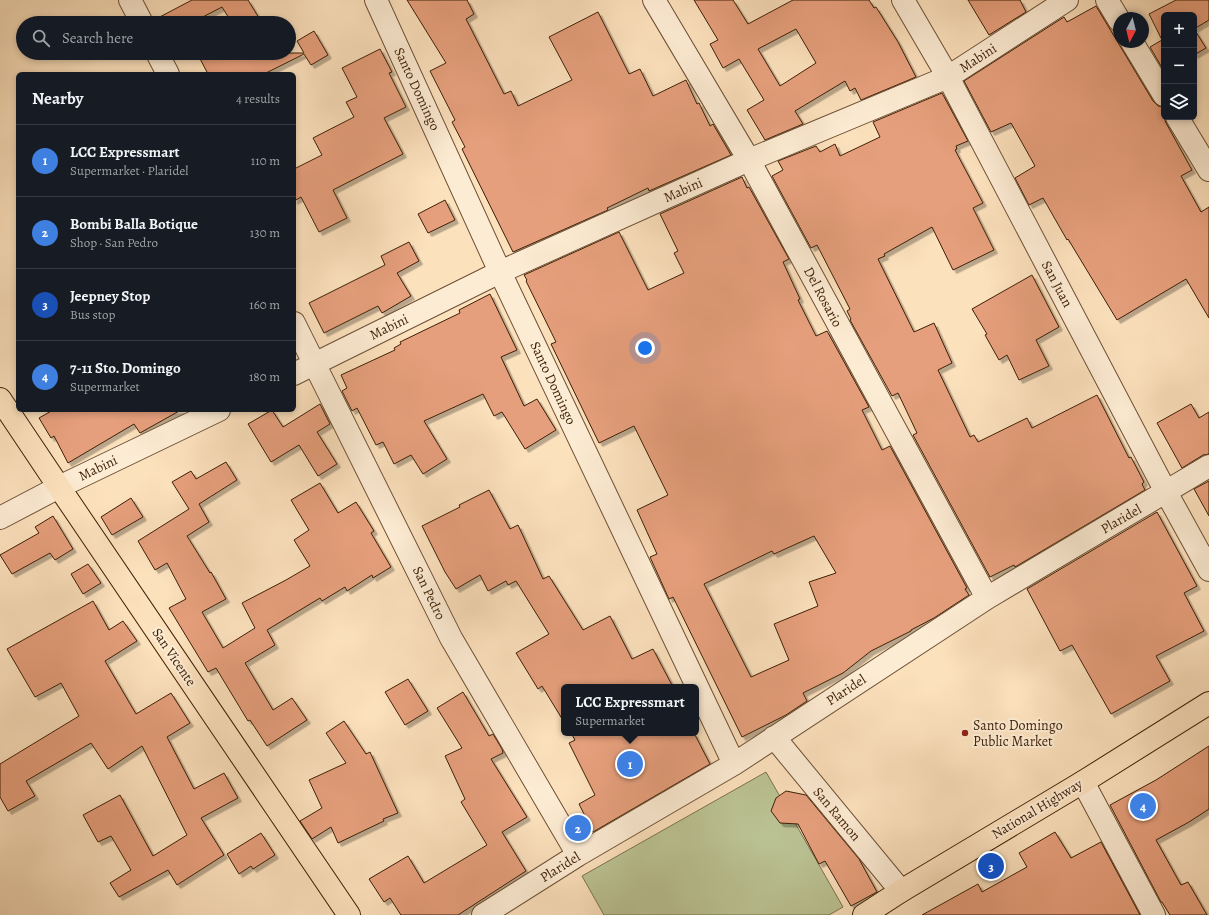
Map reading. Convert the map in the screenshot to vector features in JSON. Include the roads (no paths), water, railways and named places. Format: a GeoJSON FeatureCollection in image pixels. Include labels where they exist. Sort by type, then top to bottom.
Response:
{"type":"FeatureCollection","features":[{"type":"Feature","properties":{"kind":"main road","name":"San Vicente"},"geometry":{"type":"LineString","coordinates":[[0,399],[349,915]]}},
{"type":"Feature","properties":{"kind":"main road","name":"National Highway"},"geometry":{"type":"LineString","coordinates":[[864,915],[901,890],[1083,782],[1209,703]]}},
{"type":"Feature","properties":{"kind":"street"},"geometry":{"type":"LineString","coordinates":[[130,0],[138,16]]}},
{"type":"Feature","properties":{"kind":"street","name":"Santo Domingo"},"geometry":{"type":"LineString","coordinates":[[376,0],[500,272],[696,684]]}},
{"type":"Feature","properties":{"kind":"street","name":"Del Rosario"},"geometry":{"type":"LineString","coordinates":[[654,0],[749,160],[987,598]]}},
{"type":"Feature","properties":{"kind":"street","name":"San Juan"},"geometry":{"type":"LineString","coordinates":[[903,0],[948,77],[1166,492],[1209,570]]}},
{"type":"Feature","properties":{"kind":"street","name":"Mabini"},"geometry":{"type":"LineString","coordinates":[[296,373],[500,272],[749,160],[948,77],[1067,0]]}},
{"type":"Feature","properties":{"kind":"street"},"geometry":{"type":"LineString","coordinates":[[1107,0],[1114,12]]}},
{"type":"Feature","properties":{"kind":"street"},"geometry":{"type":"LineString","coordinates":[[1136,48],[1161,90]]}},
{"type":"Feature","properties":{"kind":"street"},"geometry":{"type":"LineString","coordinates":[[161,60],[167,72]]}},
{"type":"Feature","properties":{"kind":"street"},"geometry":{"type":"LineString","coordinates":[[1179,120],[1209,170]]}},
{"type":"Feature","properties":{"kind":"street","name":"San Pedro"},"geometry":{"type":"LineString","coordinates":[[296,327],[451,638],[578,856]]}},
{"type":"Feature","properties":{"kind":"street","name":"Mabini"},"geometry":{"type":"LineString","coordinates":[[0,518],[59,487],[215,412]]}},
{"type":"Feature","properties":{"kind":"street","name":"Plaridel"},"geometry":{"type":"LineString","coordinates":[[483,915],[578,856],[734,764],[987,598],[1209,466]]}},
{"type":"Feature","properties":{"kind":"street","name":"Santo Domingo"},"geometry":{"type":"LineString","coordinates":[[699,690],[734,764]]}},
{"type":"Feature","properties":{"kind":"street","name":"San Ramon"},"geometry":{"type":"LineString","coordinates":[[774,737],[901,890]]}},
{"type":"Feature","properties":{"kind":"street"},"geometry":{"type":"LineString","coordinates":[[1083,782],[1154,915]]}},
{"type":"Feature","properties":{"kind":"place","name":"Santo Domingo Public Market"},"geometry":{"type":"Point","coordinates":[965,733]}},
{"type":"Feature","properties":{"kind":"place","name":"LCC Expressmart"},"geometry":{"type":"Point","coordinates":[630,764]}},
{"type":"Feature","properties":{"kind":"place","name":"7-11 Sto. Domingo"},"geometry":{"type":"Point","coordinates":[1143,806]}},
{"type":"Feature","properties":{"kind":"place","name":"Bombi Balla Botique"},"geometry":{"type":"Point","coordinates":[578,828]}},
{"type":"Feature","properties":{"kind":"place","name":"Jeepney Stop"},"geometry":{"type":"Point","coordinates":[991,866]}}]}
